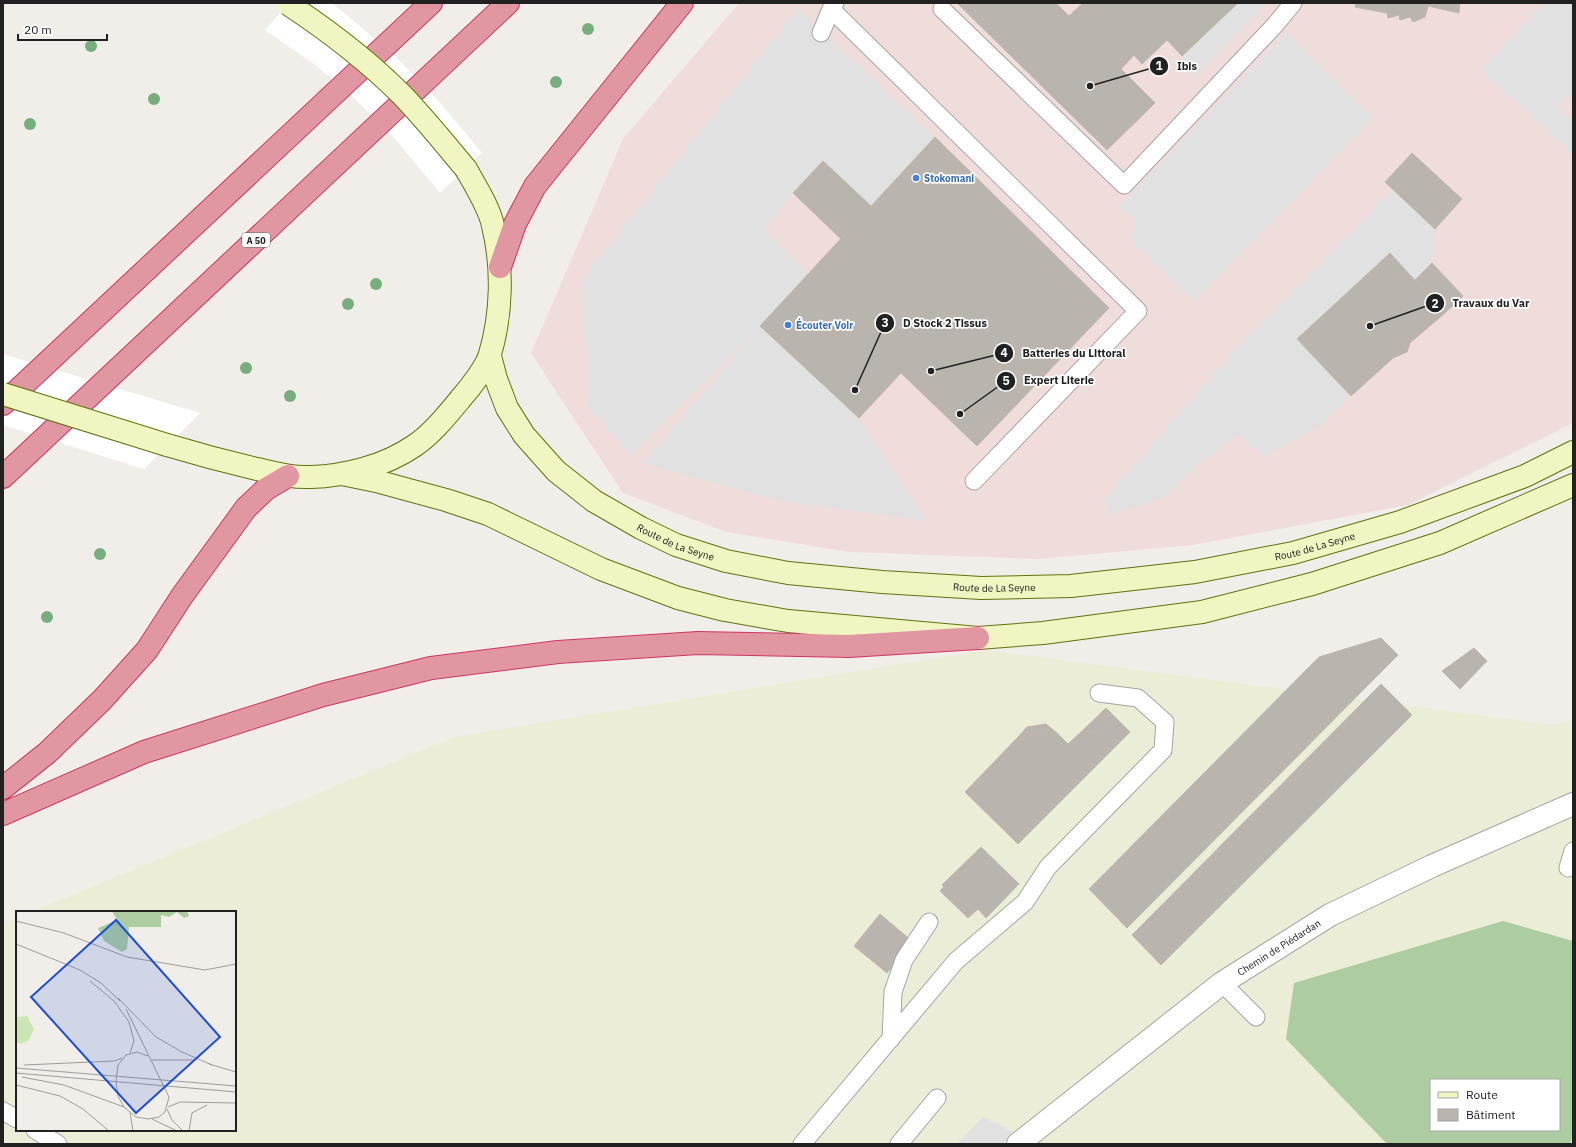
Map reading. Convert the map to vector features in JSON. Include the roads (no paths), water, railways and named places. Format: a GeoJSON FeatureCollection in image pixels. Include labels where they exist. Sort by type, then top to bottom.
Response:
{"type":"FeatureCollection","features":[{"type":"Feature","properties":{"kind":"highway"},"geometry":{"type":"LineString","coordinates":[[3,404],[431,3]]}},
{"type":"Feature","properties":{"kind":"highway","name":"A 50"},"geometry":{"type":"LineString","coordinates":[[3,477],[508,3]]}},
{"type":"Feature","properties":{"kind":"highway"},"geometry":{"type":"LineString","coordinates":[[500,267],[515,224],[535,186],[682,3]]}},
{"type":"Feature","properties":{"kind":"highway"},"geometry":{"type":"LineString","coordinates":[[3,788],[47,753],[102,700],[147,650],[182,596],[246,508],[266,489],[288,476]]}},
{"type":"Feature","properties":{"kind":"highway"},"geometry":{"type":"LineString","coordinates":[[3,814],[144,752],[323,695],[431,668],[558,652],[698,643],[849,646],[978,638]]}},
{"type":"Feature","properties":{"kind":"main road"},"geometry":{"type":"LineString","coordinates":[[3,394],[167,445],[228,462],[288,476],[311,477],[342,474],[384,462],[414,446],[447,415],[470,388],[490,356],[499,310],[500,267],[493,224],[479,193],[466,169],[431,127],[401,95],[362,59],[324,28],[287,4]]}},
{"type":"Feature","properties":{"kind":"main road","name":"Route de La Seyne"},"geometry":{"type":"LineString","coordinates":[[490,356],[496,379],[507,408],[524,436],[556,471],[594,501],[641,528],[676,545],[726,561],[788,573],[882,582],[981,588],[1071,586],[1195,572],[1293,553],[1400,522],[1525,476],[1573,452]]}},
{"type":"Feature","properties":{"kind":"main road"},"geometry":{"type":"LineString","coordinates":[[342,474],[376,481],[439,498],[488,514],[601,569],[678,598],[725,610],[788,621],[978,638],[1043,633],[1202,612],[1312,584],[1440,543],[1573,485]]}},
{"type":"Feature","properties":{"kind":"street","name":"Chemin de Piédardan"},"geometry":{"type":"LineString","coordinates":[[1018,1144],[1222,983],[1330,915],[1432,866],[1573,804]]}},
{"type":"Feature","properties":{"kind":"lane"},"geometry":{"type":"LineString","coordinates":[[942,9],[1124,185],[1275,25],[1293,3]]}},
{"type":"Feature","properties":{"kind":"lane"},"geometry":{"type":"LineString","coordinates":[[821,34],[833,6],[1138,311],[974,481]]}},
{"type":"Feature","properties":{"kind":"lane"},"geometry":{"type":"LineString","coordinates":[[802,1144],[956,961],[1025,902],[1048,868],[1163,750],[1165,722],[1138,698],[1099,693]]}},
{"type":"Feature","properties":{"kind":"lane"},"geometry":{"type":"LineString","coordinates":[[1568,868],[1573,851]]}},
{"type":"Feature","properties":{"kind":"lane"},"geometry":{"type":"LineString","coordinates":[[891,1039],[893,992],[904,960],[929,922]]}},
{"type":"Feature","properties":{"kind":"lane"},"geometry":{"type":"LineString","coordinates":[[1222,983],[1256,1017]]}},
{"type":"Feature","properties":{"kind":"lane"},"geometry":{"type":"LineString","coordinates":[[898,1144],[937,1098]]}},
{"type":"Feature","properties":{"kind":"lane"},"geometry":{"type":"LineString","coordinates":[[3,1111],[16,1118]]}},
{"type":"Feature","properties":{"kind":"lane"},"geometry":{"type":"LineString","coordinates":[[37,1131],[58,1144]]}},
{"type":"Feature","properties":{"kind":"place","name":"Ibis"},"geometry":{"type":"Point","coordinates":[1090,86]}},
{"type":"Feature","properties":{"kind":"place","name":"Stokomani"},"geometry":{"type":"Point","coordinates":[916,178]}},
{"type":"Feature","properties":{"kind":"place","name":"Écouter Voir"},"geometry":{"type":"Point","coordinates":[788,325]}},
{"type":"Feature","properties":{"kind":"place","name":"Travaux du Var"},"geometry":{"type":"Point","coordinates":[1370,326]}},
{"type":"Feature","properties":{"kind":"place","name":"Batteries du Littoral"},"geometry":{"type":"Point","coordinates":[931,371]}},
{"type":"Feature","properties":{"kind":"place","name":"D Stock 2 Tissus"},"geometry":{"type":"Point","coordinates":[855,390]}},
{"type":"Feature","properties":{"kind":"place","name":"Expert Literie"},"geometry":{"type":"Point","coordinates":[960,414]}}]}
